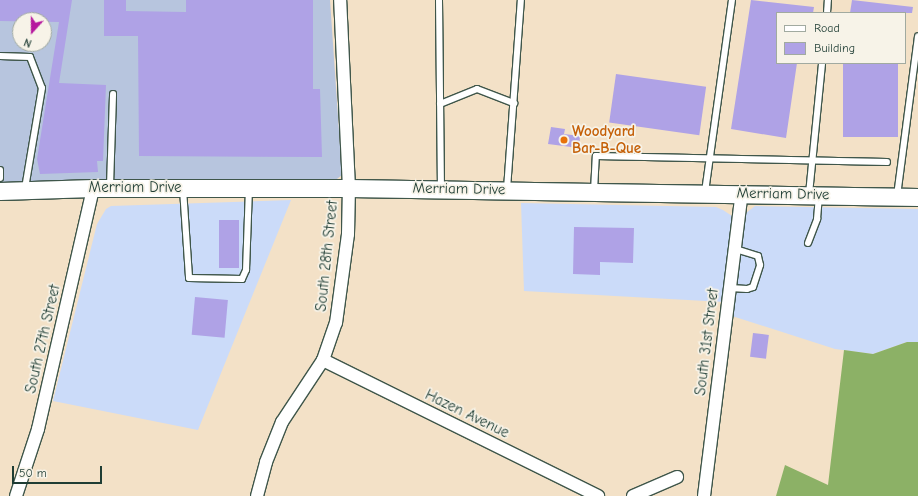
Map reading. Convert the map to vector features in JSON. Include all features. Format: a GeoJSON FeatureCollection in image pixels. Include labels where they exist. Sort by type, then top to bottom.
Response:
{"type":"FeatureCollection","features":[{"type":"Feature","properties":{"kind":"main road","name":"Merriam Drive"},"geometry":{"type":"LineString","coordinates":[[0,191],[93,188],[349,188],[594,190],[918,196]]}},
{"type":"Feature","properties":{"kind":"street","name":"South 28th Street"},"geometry":{"type":"LineString","coordinates":[[257,496],[266,462],[282,422],[323,360],[336,323],[348,234],[349,188],[340,0]]}},
{"type":"Feature","properties":{"kind":"street","name":"South 27th Street"},"geometry":{"type":"LineString","coordinates":[[16,496],[38,429],[93,188]]}},
{"type":"Feature","properties":{"kind":"street","name":"South 31st Street"},"geometry":{"type":"LineString","coordinates":[[704,496],[742,193]]}},
{"type":"Feature","properties":{"kind":"street","name":"Hazen Avenue"},"geometry":{"type":"LineString","coordinates":[[323,360],[598,496]]}},
{"type":"Feature","properties":{"kind":"street"},"geometry":{"type":"LineString","coordinates":[[633,496],[677,477]]}},
{"type":"Feature","properties":{"kind":"lane"},"geometry":{"type":"LineString","coordinates":[[439,0],[441,189]]}},
{"type":"Feature","properties":{"kind":"lane"},"geometry":{"type":"LineString","coordinates":[[507,189],[521,0]]}},
{"type":"Feature","properties":{"kind":"lane"},"geometry":{"type":"LineString","coordinates":[[705,192],[732,0]]}},
{"type":"Feature","properties":{"kind":"lane"},"geometry":{"type":"LineString","coordinates":[[827,12],[828,0]]}},
{"type":"Feature","properties":{"kind":"lane"},"geometry":{"type":"LineString","coordinates":[[897,196],[918,36]]}},
{"type":"Feature","properties":{"kind":"lane"},"geometry":{"type":"LineString","coordinates":[[0,56],[30,58],[42,88],[25,190]]}},
{"type":"Feature","properties":{"kind":"lane"},"geometry":{"type":"LineString","coordinates":[[808,243],[817,219],[812,161],[822,64]]}},
{"type":"Feature","properties":{"kind":"lane"},"geometry":{"type":"LineString","coordinates":[[440,104],[477,88],[514,103]]}},
{"type":"Feature","properties":{"kind":"lane"},"geometry":{"type":"LineString","coordinates":[[110,188],[113,94]]}},
{"type":"Feature","properties":{"kind":"lane"},"geometry":{"type":"LineString","coordinates":[[594,190],[596,156],[887,162]]}},
{"type":"Feature","properties":{"kind":"lane"},"geometry":{"type":"LineString","coordinates":[[0,170],[0,178]]}},
{"type":"Feature","properties":{"kind":"lane"},"geometry":{"type":"LineString","coordinates":[[183,188],[189,278],[242,279],[246,270],[249,188]]}},
{"type":"Feature","properties":{"kind":"lane"},"geometry":{"type":"LineString","coordinates":[[730,288],[747,289],[754,287],[760,265],[758,256],[735,249]]}},
{"type":"Feature","properties":{"kind":"shaded area"},"geometry":{"type":"Polygon","coordinates":[[[0,0],[330,0],[342,175],[333,182],[0,189],[0,0]]]}},
{"type":"Feature","properties":{"kind":"shaded area"},"geometry":{"type":"Polygon","coordinates":[[[291,200],[198,430],[53,401],[97,224],[106,209],[111,206],[291,200]]]}},
{"type":"Feature","properties":{"kind":"shaded area"},"geometry":{"type":"Polygon","coordinates":[[[521,203],[716,207],[723,210],[732,216],[733,221],[724,302],[524,291],[521,203]]]}},
{"type":"Feature","properties":{"kind":"shaded area"},"geometry":{"type":"Polygon","coordinates":[[[755,206],[918,209],[918,342],[907,342],[873,354],[835,349],[732,316],[744,219],[746,213],[755,206]]]}},
{"type":"Feature","properties":{"kind":"green space"},"geometry":{"type":"Polygon","coordinates":[[[907,342],[918,342],[918,496],[776,496],[785,465],[828,485],[844,350],[873,354],[907,342]]]}},
{"type":"Feature","properties":{"kind":"building"},"geometry":{"type":"Polygon","coordinates":[[[0,0],[72,0],[59,83],[106,85],[103,161],[97,161],[98,172],[40,174],[37,159],[59,22],[52,22],[52,12],[12,12],[12,21],[0,21],[0,0]]]}},
{"type":"Feature","properties":{"kind":"building"},"geometry":{"type":"Polygon","coordinates":[[[104,0],[126,0],[126,11],[186,12],[186,0],[313,0],[313,89],[320,89],[322,157],[139,156],[138,36],[104,36],[104,0]]]}},
{"type":"Feature","properties":{"kind":"building"},"geometry":{"type":"Polygon","coordinates":[[[751,0],[814,7],[813,12],[776,12],[776,64],[797,64],[786,138],[731,129],[751,0]]]}},
{"type":"Feature","properties":{"kind":"building"},"geometry":{"type":"Polygon","coordinates":[[[852,0],[913,7],[912,13],[850,12],[852,0]]]}},
{"type":"Feature","properties":{"kind":"building"},"geometry":{"type":"Polygon","coordinates":[[[843,64],[898,64],[898,137],[843,137],[843,64]]]}},
{"type":"Feature","properties":{"kind":"building"},"geometry":{"type":"Polygon","coordinates":[[[616,74],[706,87],[699,135],[609,123],[616,74]]]}},
{"type":"Feature","properties":{"kind":"building","name":"Woodyard Bar-B-Que"},"geometry":{"type":"Polygon","coordinates":[[[551,127],[565,129],[564,134],[580,136],[579,148],[548,144],[551,127]]]}},
{"type":"Feature","properties":{"kind":"building"},"geometry":{"type":"Polygon","coordinates":[[[219,220],[239,220],[239,268],[219,268],[219,220]]]}},
{"type":"Feature","properties":{"kind":"building"},"geometry":{"type":"Polygon","coordinates":[[[574,227],[634,228],[633,263],[600,262],[600,275],[573,274],[574,227]]]}},
{"type":"Feature","properties":{"kind":"building"},"geometry":{"type":"Polygon","coordinates":[[[195,297],[228,300],[225,338],[192,335],[195,297]]]}},
{"type":"Feature","properties":{"kind":"building"},"geometry":{"type":"Polygon","coordinates":[[[753,333],[769,335],[766,359],[750,357],[753,333]]]}},
{"type":"Feature","properties":{"kind":"place","name":"Woodyard Bar-B-Que"},"geometry":{"type":"Point","coordinates":[564,140]}}]}
